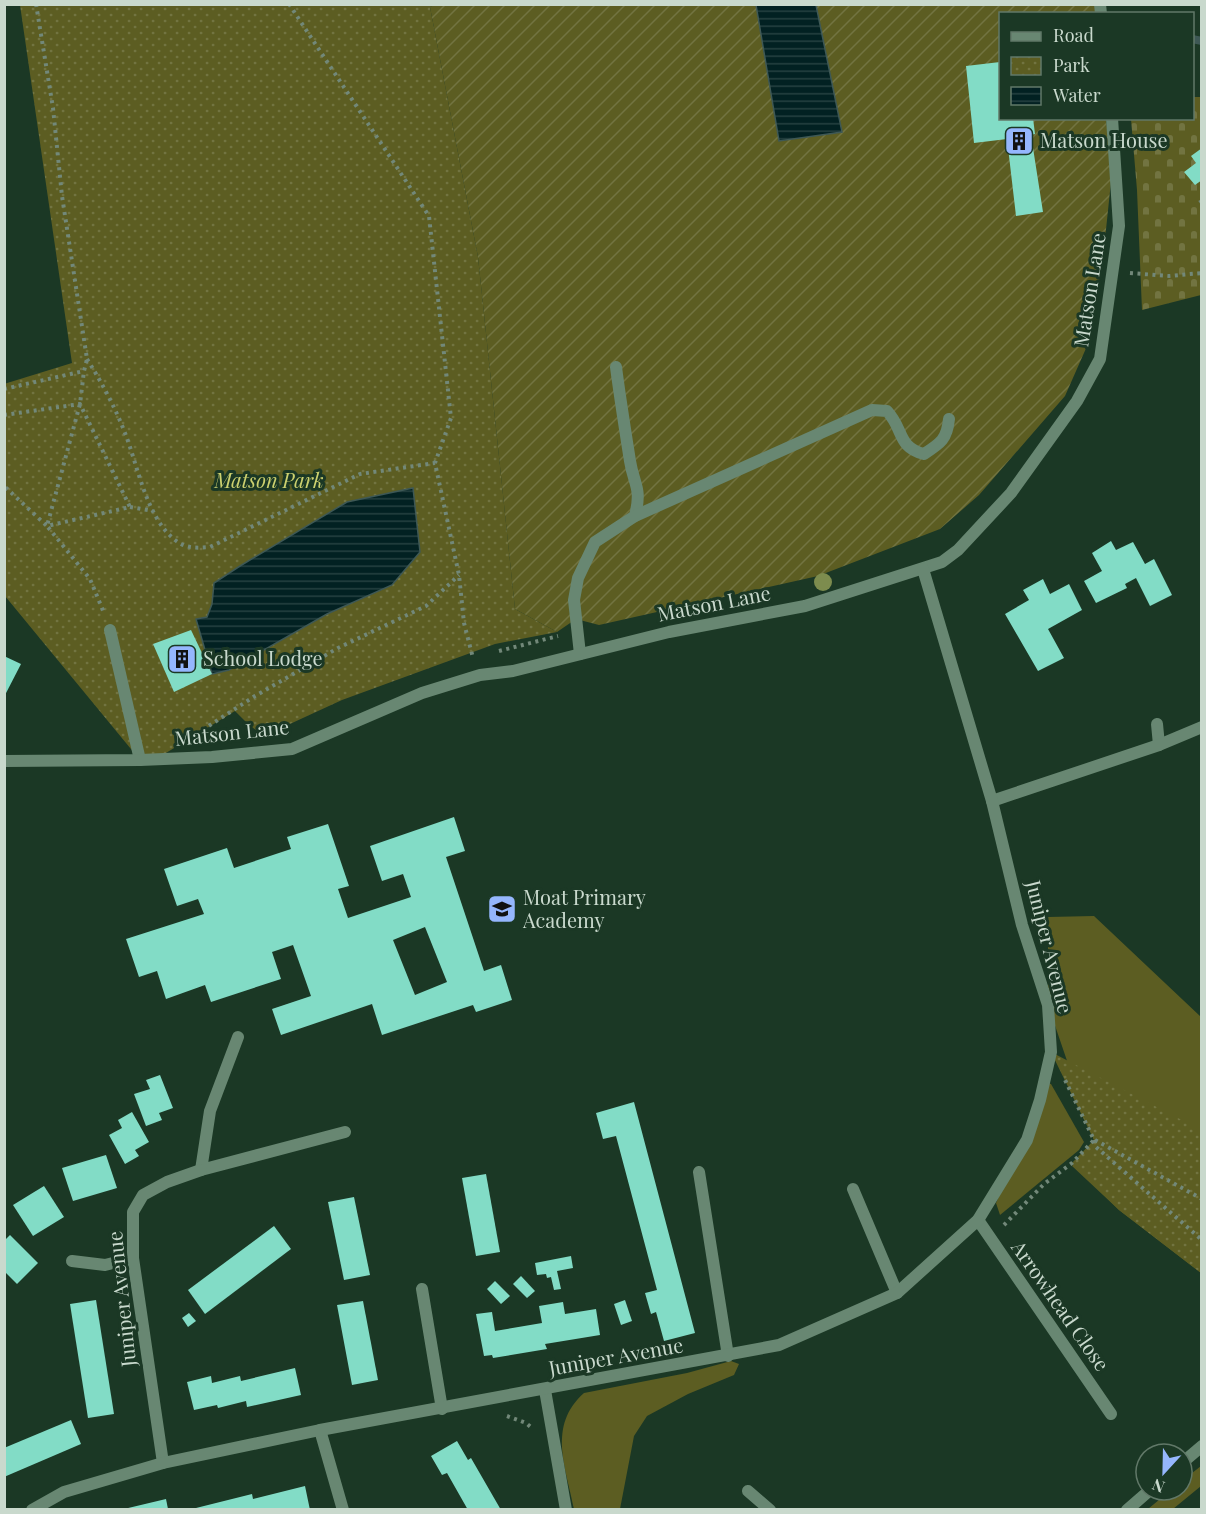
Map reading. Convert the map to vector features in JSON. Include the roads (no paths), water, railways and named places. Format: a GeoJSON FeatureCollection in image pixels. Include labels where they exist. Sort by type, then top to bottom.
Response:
{"type":"FeatureCollection","features":[{"type":"Feature","properties":{"kind":"street","name":"Matson Lane"},"geometry":{"type":"LineString","coordinates":[[4,760],[140,760],[292,750],[422,693],[480,675],[513,671],[669,632],[805,606],[923,570],[942,562],[958,550],[1011,493],[1077,401],[1100,359],[1119,226],[1112,120]]}},
{"type":"Feature","properties":{"kind":"street"},"geometry":{"type":"LineString","coordinates":[[616,367],[631,464],[638,487],[639,499],[635,516]]}},
{"type":"Feature","properties":{"kind":"street"},"geometry":{"type":"LineString","coordinates":[[580,654],[574,600],[578,578],[596,542],[635,516],[872,410],[887,411],[896,420],[903,441],[911,450],[924,454],[948,434],[949,419]]}},
{"type":"Feature","properties":{"kind":"street","name":"Juniper Avenue"},"geometry":{"type":"LineString","coordinates":[[32,1509],[64,1492],[163,1463],[320,1430],[779,1345],[897,1293],[978,1220],[1027,1140],[1052,1052],[1048,1005],[1023,925],[992,801],[923,570]]}},
{"type":"Feature","properties":{"kind":"street"},"geometry":{"type":"LineString","coordinates":[[110,630],[140,760]]}},
{"type":"Feature","properties":{"kind":"street"},"geometry":{"type":"LineString","coordinates":[[1157,724],[1160,745]]}},
{"type":"Feature","properties":{"kind":"street"},"geometry":{"type":"LineString","coordinates":[[992,801],[1160,745],[1202,727]]}},
{"type":"Feature","properties":{"kind":"street"},"geometry":{"type":"LineString","coordinates":[[201,1170],[210,1111],[238,1036]]}},
{"type":"Feature","properties":{"kind":"street","name":"Juniper Avenue"},"geometry":{"type":"LineString","coordinates":[[163,1463],[133,1258],[133,1212],[143,1195],[167,1182],[201,1170],[345,1132]]}},
{"type":"Feature","properties":{"kind":"street"},"geometry":{"type":"LineString","coordinates":[[699,1172],[728,1356]]}},
{"type":"Feature","properties":{"kind":"street"},"geometry":{"type":"LineString","coordinates":[[853,1189],[897,1293]]}},
{"type":"Feature","properties":{"kind":"street","name":"Arrowhead Close"},"geometry":{"type":"LineString","coordinates":[[978,1220],[1111,1414]]}},
{"type":"Feature","properties":{"kind":"street"},"geometry":{"type":"LineString","coordinates":[[72,1261],[105,1265],[133,1258]]}},
{"type":"Feature","properties":{"kind":"street"},"geometry":{"type":"LineString","coordinates":[[422,1289],[441,1409]]}},
{"type":"Feature","properties":{"kind":"street"},"geometry":{"type":"LineString","coordinates":[[545,1390],[566,1509]]}},
{"type":"Feature","properties":{"kind":"street"},"geometry":{"type":"LineString","coordinates":[[320,1430],[343,1509]]}},
{"type":"Feature","properties":{"kind":"street"},"geometry":{"type":"LineString","coordinates":[[748,1491],[770,1509]]}},
{"type":"Feature","properties":{"kind":"water"},"geometry":{"type":"Polygon","coordinates":[[[756,5],[816,5],[842,132],[779,141],[756,5]]]}},
{"type":"Feature","properties":{"kind":"water"},"geometry":{"type":"Polygon","coordinates":[[[413,488],[420,552],[392,585],[327,614],[229,670],[212,674],[196,619],[207,617],[212,604],[214,583],[347,502],[413,488]]]}},
{"type":"Feature","properties":{"kind":"waterway"},"geometry":{"type":"LineString","coordinates":[[1194,39],[1202,41]]}},
{"type":"Feature","properties":{"kind":"place","name":"Matson House"},"geometry":{"type":"Point","coordinates":[1019,141]}},
{"type":"Feature","properties":{"kind":"place","name":"School Lodge"},"geometry":{"type":"Point","coordinates":[182,659]}},
{"type":"Feature","properties":{"kind":"place","name":"Moat Primary Academy"},"geometry":{"type":"Point","coordinates":[502,909]}},
{"type":"Feature","properties":{"kind":"park label","name":"Matson Park"},"geometry":{"type":"Point","coordinates":[269,481]}}]}
